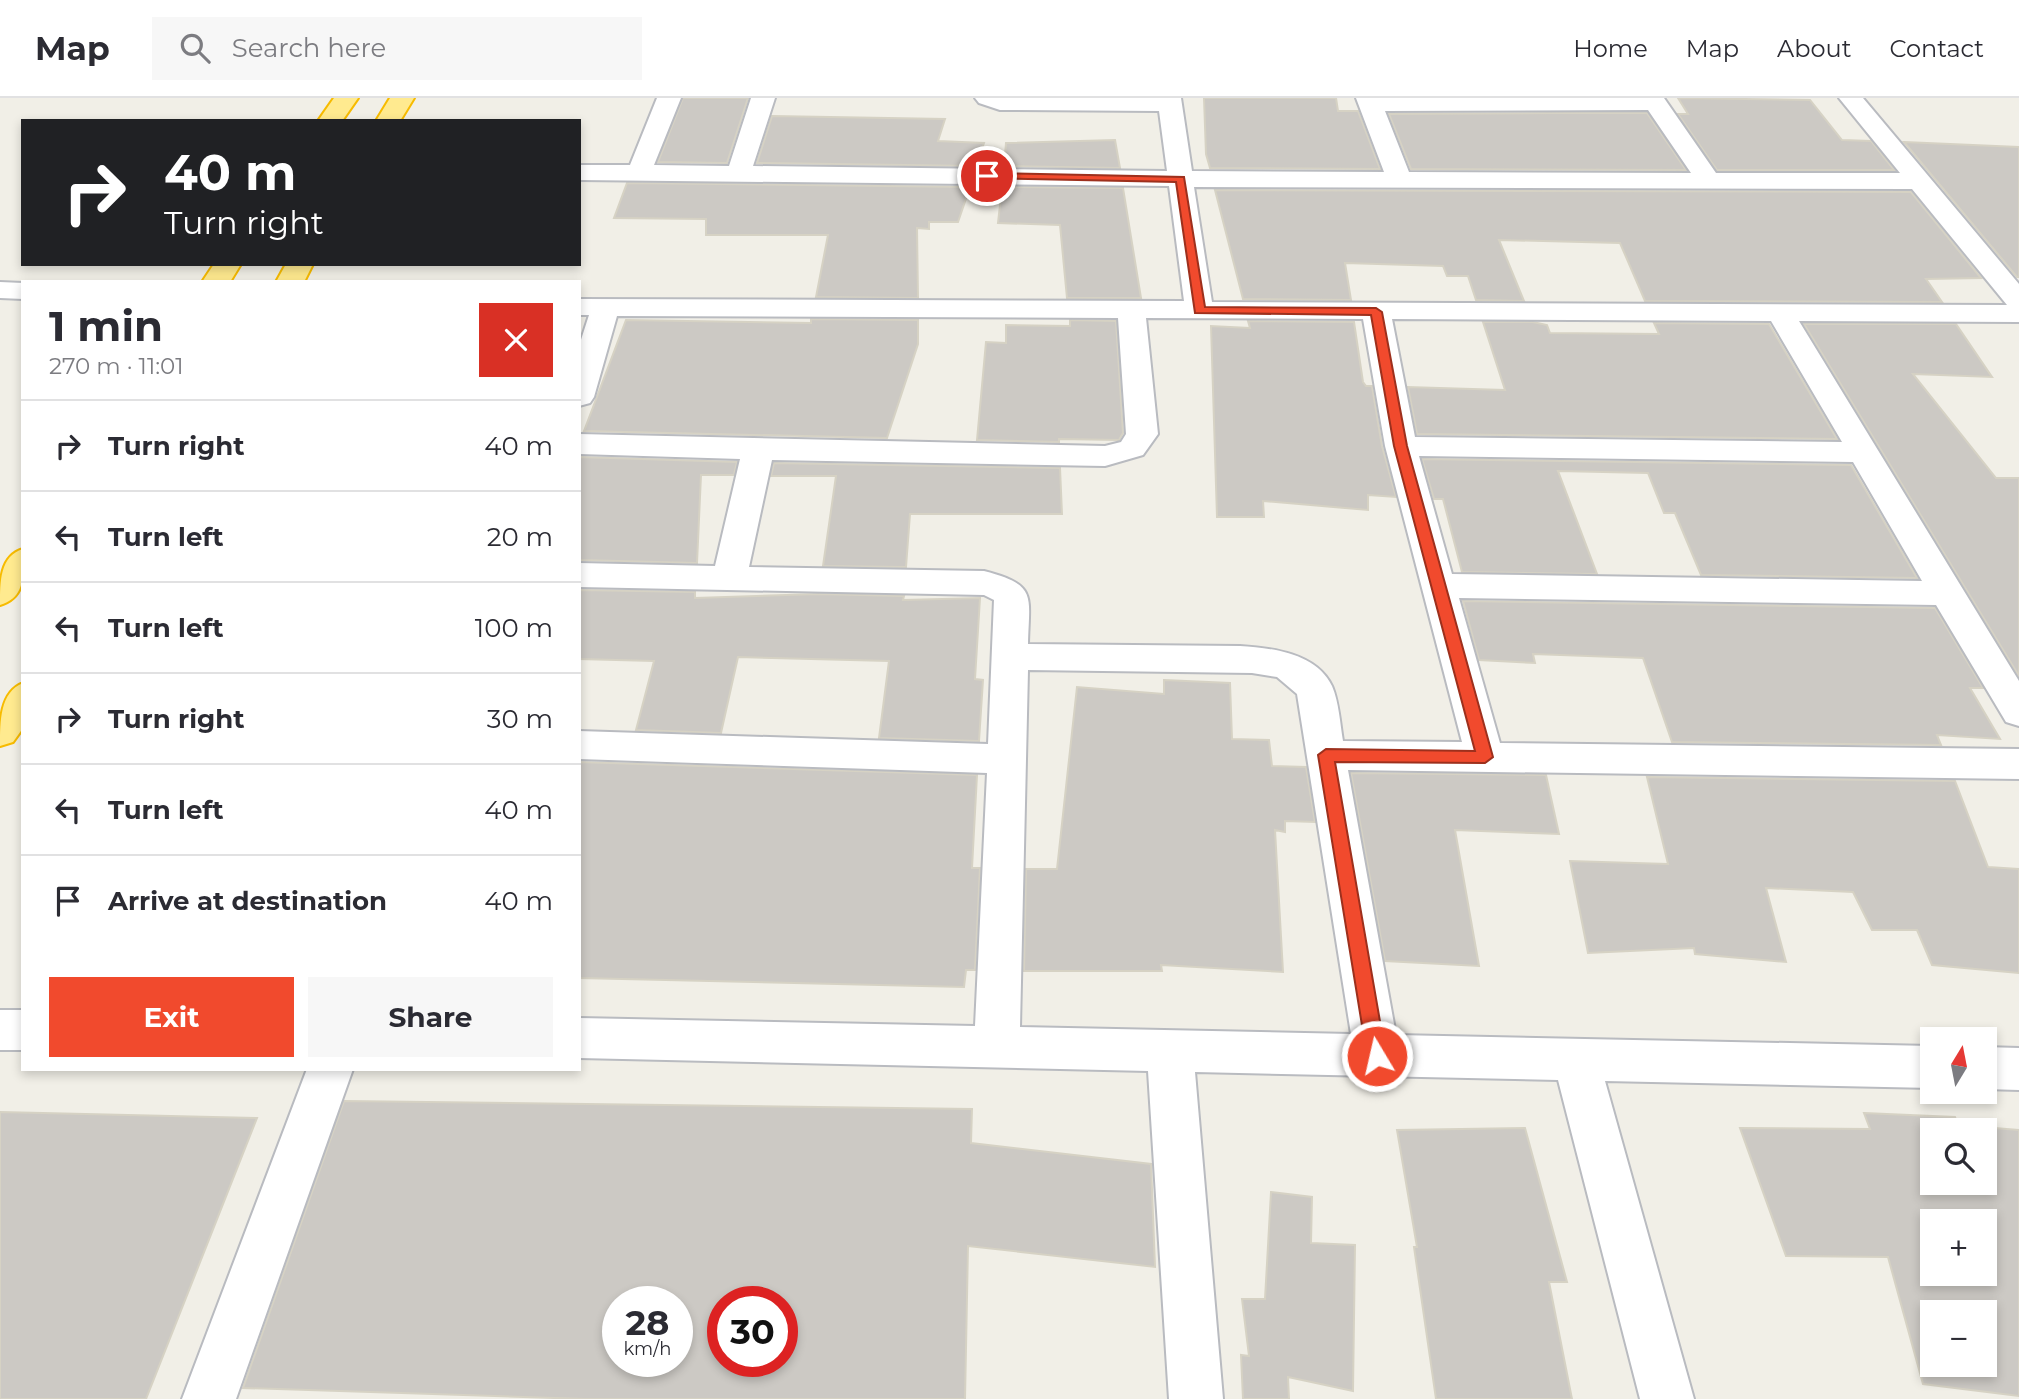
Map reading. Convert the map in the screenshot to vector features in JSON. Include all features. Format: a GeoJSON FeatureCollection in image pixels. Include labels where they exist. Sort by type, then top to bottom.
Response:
{"type":"FeatureCollection","features":[{"type":"Feature","properties":{"kind":"highway"},"geometry":{"type":"LineString","coordinates":[[331,119],[346,98]]}},
{"type":"Feature","properties":{"kind":"highway"},"geometry":{"type":"LineString","coordinates":[[389,119],[402,98]]}},
{"type":"Feature","properties":{"kind":"highway"},"geometry":{"type":"LineString","coordinates":[[0,593],[21,563]]}},
{"type":"Feature","properties":{"kind":"highway"},"geometry":{"type":"LineString","coordinates":[[0,732],[21,700]]}},
{"type":"Feature","properties":{"kind":"street"},"geometry":{"type":"LineString","coordinates":[[639,172],[669,98]]}},
{"type":"Feature","properties":{"kind":"street"},"geometry":{"type":"LineString","coordinates":[[739,172],[762,98]]}},
{"type":"Feature","properties":{"kind":"street"},"geometry":{"type":"LineString","coordinates":[[987,98],[1000,103],[1170,101],[1199,310]]}},
{"type":"Feature","properties":{"kind":"street"},"geometry":{"type":"LineString","coordinates":[[1851,98],[2019,302]]}},
{"type":"Feature","properties":{"kind":"street"},"geometry":{"type":"LineString","coordinates":[[1400,180],[1369,101],[1654,100],[1708,180]]}},
{"type":"Feature","properties":{"kind":"street"},"geometry":{"type":"LineString","coordinates":[[581,173],[739,172],[1181,179],[1920,181]]}},
{"type":"Feature","properties":{"kind":"street"},"geometry":{"type":"LineString","coordinates":[[0,290],[21,291]]}},
{"type":"Feature","properties":{"kind":"street"},"geometry":{"type":"LineString","coordinates":[[581,383],[592,307],[2019,314]]}},
{"type":"Feature","properties":{"kind":"street"},"geometry":{"type":"LineString","coordinates":[[581,444],[1105,456],[1130,451],[1139,443],[1142,434],[1131,310]]}},
{"type":"Feature","properties":{"kind":"street"},"geometry":{"type":"LineString","coordinates":[[1376,312],[1401,446],[1485,757]]}},
{"type":"Feature","properties":{"kind":"street"},"geometry":{"type":"LineString","coordinates":[[1780,313],[1865,452],[1945,593],[2019,712]]}},
{"type":"Feature","properties":{"kind":"street"},"geometry":{"type":"LineString","coordinates":[[1401,446],[1865,452]]}},
{"type":"Feature","properties":{"kind":"street"},"geometry":{"type":"LineString","coordinates":[[730,577],[758,450]]}},
{"type":"Feature","properties":{"kind":"street"},"geometry":{"type":"LineString","coordinates":[[581,575],[984,583],[1000,587],[1012,596],[997,1049]]}},
{"type":"Feature","properties":{"kind":"street"},"geometry":{"type":"LineString","coordinates":[[1437,586],[1945,593]]}},
{"type":"Feature","properties":{"kind":"street"},"geometry":{"type":"LineString","coordinates":[[1010,657],[1240,659],[1278,662],[1301,673],[1315,689],[1377,1056]]}},
{"type":"Feature","properties":{"kind":"street"},"geometry":{"type":"LineString","coordinates":[[581,746],[1005,759]]}},
{"type":"Feature","properties":{"kind":"street"},"geometry":{"type":"LineString","coordinates":[[1326,755],[2019,764]]}},
{"type":"Feature","properties":{"kind":"street"},"geometry":{"type":"LineString","coordinates":[[0,1030],[21,1030]]}},
{"type":"Feature","properties":{"kind":"street"},"geometry":{"type":"LineString","coordinates":[[581,1038],[1920,1067]]}},
{"type":"Feature","properties":{"kind":"street"},"geometry":{"type":"LineString","coordinates":[[1170,1052],[1196,1399]]}},
{"type":"Feature","properties":{"kind":"street"},"geometry":{"type":"LineString","coordinates":[[1576,1060],[1667,1399]]}},
{"type":"Feature","properties":{"kind":"street"},"geometry":{"type":"LineString","coordinates":[[1997,1068],[2019,1069]]}},
{"type":"Feature","properties":{"kind":"street"},"geometry":{"type":"LineString","coordinates":[[209,1399],[329,1071]]}},
{"type":"Feature","properties":{"kind":"building"},"geometry":{"type":"Polygon","coordinates":[[[683,98],[748,98],[727,163],[658,162],[683,98]]]}},
{"type":"Feature","properties":{"kind":"building"},"geometry":{"type":"Polygon","coordinates":[[[1204,98],[1336,98],[1338,111],[1358,111],[1380,169],[1210,168],[1206,154],[1204,98]]]}},
{"type":"Feature","properties":{"kind":"building"},"geometry":{"type":"Polygon","coordinates":[[[1678,98],[1810,100],[1842,140],[1871,141],[1894,170],[1717,170],[1678,114],[1688,114],[1678,98]]]}},
{"type":"Feature","properties":{"kind":"building"},"geometry":{"type":"Polygon","coordinates":[[[1647,113],[1686,170],[1411,169],[1389,114],[1647,113]]]}},
{"type":"Feature","properties":{"kind":"building"},"geometry":{"type":"Polygon","coordinates":[[[772,116],[945,119],[938,141],[984,143],[976,166],[757,163],[772,116]]]}},
{"type":"Feature","properties":{"kind":"building"},"geometry":{"type":"Polygon","coordinates":[[[1115,140],[1120,168],[1004,166],[1006,143],[1115,140]]]}},
{"type":"Feature","properties":{"kind":"building"},"geometry":{"type":"Polygon","coordinates":[[[1904,142],[2019,147],[2019,277],[2017,277],[1904,142]]]}},
{"type":"Feature","properties":{"kind":"building"},"geometry":{"type":"Polygon","coordinates":[[[627,183],[970,187],[958,222],[929,222],[929,229],[917,228],[918,298],[816,297],[828,235],[706,235],[706,219],[614,218],[627,183]]]}},
{"type":"Feature","properties":{"kind":"building"},"geometry":{"type":"Polygon","coordinates":[[[1002,187],[1123,188],[1141,298],[1067,298],[1060,225],[998,223],[1002,187]]]}},
{"type":"Feature","properties":{"kind":"building"},"geometry":{"type":"Polygon","coordinates":[[[1215,190],[1911,192],[1981,278],[1926,279],[1942,302],[1645,301],[1620,243],[1499,240],[1524,301],[1476,300],[1468,276],[1447,276],[1443,266],[1345,263],[1351,300],[1243,299],[1215,190]]]}},
{"type":"Feature","properties":{"kind":"building"},"geometry":{"type":"Polygon","coordinates":[[[811,319],[918,320],[918,344],[887,438],[584,431],[626,320],[811,323],[811,319]]]}},
{"type":"Feature","properties":{"kind":"building"},"geometry":{"type":"Polygon","coordinates":[[[1070,320],[1116,321],[1123,433],[1119,440],[977,440],[986,342],[1006,343],[1006,325],[1070,326],[1070,320]]]}},
{"type":"Feature","properties":{"kind":"building"},"geometry":{"type":"Polygon","coordinates":[[[1248,321],[1354,322],[1363,382],[1366,386],[1372,386],[1382,446],[1396,497],[1368,495],[1368,510],[1263,501],[1264,517],[1217,517],[1211,326],[1250,328],[1248,321]]]}},
{"type":"Feature","properties":{"kind":"building"},"geometry":{"type":"Polygon","coordinates":[[[1483,322],[1533,322],[1547,325],[1550,333],[1659,334],[1654,323],[1769,324],[1837,439],[1417,434],[1408,387],[1505,390],[1483,322]]]}},
{"type":"Feature","properties":{"kind":"building"},"geometry":{"type":"Polygon","coordinates":[[[1804,324],[1956,324],[1992,377],[1913,374],[1996,478],[2019,478],[2019,676],[1804,324]]]}},
{"type":"Feature","properties":{"kind":"building"},"geometry":{"type":"Polygon","coordinates":[[[581,457],[737,462],[734,475],[701,475],[697,563],[581,560],[581,457]]]}},
{"type":"Feature","properties":{"kind":"building"},"geometry":{"type":"Polygon","coordinates":[[[1422,459],[1851,465],[1917,578],[1701,575],[1675,513],[1664,513],[1648,473],[1558,471],[1597,574],[1462,572],[1443,499],[1434,499],[1422,459]]]}},
{"type":"Feature","properties":{"kind":"building"},"geometry":{"type":"Polygon","coordinates":[[[774,463],[1060,468],[1062,514],[910,514],[906,567],[823,566],[836,476],[771,476],[774,463]]]}},
{"type":"Feature","properties":{"kind":"building"},"geometry":{"type":"Polygon","coordinates":[[[581,590],[695,592],[695,598],[818,594],[904,596],[903,600],[980,598],[975,679],[983,680],[979,741],[879,738],[889,661],[738,657],[721,733],[636,730],[654,661],[581,659],[581,590]]]}},
{"type":"Feature","properties":{"kind":"building"},"geometry":{"type":"Polygon","coordinates":[[[1463,601],[1935,608],[1983,688],[1970,688],[2000,739],[1937,735],[1941,745],[1672,742],[1643,658],[1533,654],[1535,663],[1479,660],[1463,601]]]}},
{"type":"Feature","properties":{"kind":"building"},"geometry":{"type":"Polygon","coordinates":[[[1164,680],[1230,683],[1232,739],[1269,740],[1272,766],[1306,767],[1315,822],[1285,821],[1285,832],[1275,830],[1283,972],[1161,965],[1162,971],[1024,971],[1026,869],[1057,869],[1077,687],[1164,694],[1164,680]]]}},
{"type":"Feature","properties":{"kind":"building"},"geometry":{"type":"Polygon","coordinates":[[[581,762],[977,775],[972,868],[980,868],[975,970],[966,970],[964,987],[581,978],[581,762]]]}},
{"type":"Feature","properties":{"kind":"building"},"geometry":{"type":"Polygon","coordinates":[[[1351,773],[1546,775],[1559,834],[1455,830],[1479,966],[1385,961],[1351,773]]]}},
{"type":"Feature","properties":{"kind":"building"},"geometry":{"type":"Polygon","coordinates":[[[1647,777],[1955,781],[1988,867],[2019,869],[2019,973],[1932,965],[1917,930],[1872,930],[1853,892],[1766,888],[1786,962],[1695,954],[1694,948],[1588,953],[1570,861],[1668,864],[1647,777]]]}},
{"type":"Feature","properties":{"kind":"building"},"geometry":{"type":"Polygon","coordinates":[[[344,1101],[972,1109],[971,1143],[1151,1164],[1155,1267],[968,1246],[965,1399],[585,1399],[243,1388],[344,1101]]]}},
{"type":"Feature","properties":{"kind":"building"},"geometry":{"type":"Polygon","coordinates":[[[0,1112],[257,1118],[146,1399],[0,1399],[0,1112]]]}},
{"type":"Feature","properties":{"kind":"building"},"geometry":{"type":"Polygon","coordinates":[[[1864,1113],[1955,1117],[1920,1118],[1920,1195],[1997,1195],[1997,1128],[2019,1130],[2019,1396],[1923,1384],[1921,1377],[1997,1377],[1997,1300],[1920,1300],[1920,1373],[1888,1257],[1786,1256],[1740,1128],[1870,1129],[1864,1113]]]}},
{"type":"Feature","properties":{"kind":"building"},"geometry":{"type":"Polygon","coordinates":[[[1525,1128],[1567,1282],[1549,1282],[1572,1399],[1436,1399],[1414,1247],[1417,1247],[1397,1130],[1525,1128]]]}},
{"type":"Feature","properties":{"kind":"building"},"geometry":{"type":"Polygon","coordinates":[[[1271,1192],[1312,1197],[1311,1243],[1355,1245],[1353,1391],[1288,1377],[1289,1399],[1243,1399],[1241,1355],[1249,1356],[1242,1299],[1265,1299],[1271,1192]]]}},
{"type":"Feature","properties":{"kind":"route"},"geometry":{"type":"LineString","coordinates":[[987,176],[1181,179],[1199,310],[1376,312],[1401,446],[1485,757],[1326,755],[1377,1056]]}}]}
